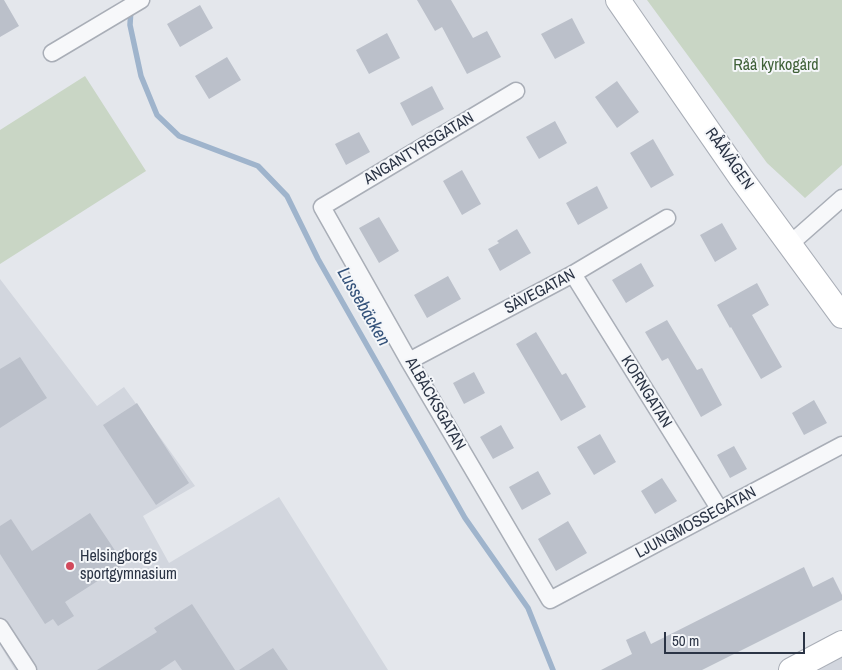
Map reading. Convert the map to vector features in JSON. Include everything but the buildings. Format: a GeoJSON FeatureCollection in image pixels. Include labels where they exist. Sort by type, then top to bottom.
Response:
{"type":"FeatureCollection","features":[{"type":"Feature","properties":{"kind":"street"},"geometry":{"type":"LineString","coordinates":[[52,54],[141,0]]}},
{"type":"Feature","properties":{"kind":"street","name":"RÅÅVÄGEN"},"geometry":{"type":"LineString","coordinates":[[618,0],[741,178],[842,316]]}},
{"type":"Feature","properties":{"kind":"street","name":"ANGANTYRSGATAN"},"geometry":{"type":"LineString","coordinates":[[322,207],[516,91]]}},
{"type":"Feature","properties":{"kind":"street"},"geometry":{"type":"LineString","coordinates":[[790,244],[842,198]]}},
{"type":"Feature","properties":{"kind":"street","name":"ALBÄCKSGATAN"},"geometry":{"type":"LineString","coordinates":[[322,207],[409,361],[550,600]]}},
{"type":"Feature","properties":{"kind":"street","name":"SÄVEGATAN"},"geometry":{"type":"LineString","coordinates":[[409,361],[573,274],[667,218]]}},
{"type":"Feature","properties":{"kind":"street","name":"KORNGATAN"},"geometry":{"type":"LineString","coordinates":[[573,274],[720,510]]}},
{"type":"Feature","properties":{"kind":"street","name":"LJUNGMOSSEGATAN"},"geometry":{"type":"LineString","coordinates":[[550,600],[842,445]]}},
{"type":"Feature","properties":{"kind":"street"},"geometry":{"type":"LineString","coordinates":[[0,627],[28,670]]}},
{"type":"Feature","properties":{"kind":"street"},"geometry":{"type":"LineString","coordinates":[[791,670],[842,643]]}},
{"type":"Feature","properties":{"kind":"shaded area"},"geometry":{"type":"Polygon","coordinates":[[[0,279],[97,406],[124,387],[195,486],[143,516],[169,563],[279,497],[388,670],[15,670],[0,645],[0,279]]]}},
{"type":"Feature","properties":{"kind":"shaded area"},"geometry":{"type":"Polygon","coordinates":[[[842,657],[842,670],[818,670],[842,657]]]}},
{"type":"Feature","properties":{"kind":"green space","name":"Råå kyrkogård"},"geometry":{"type":"Polygon","coordinates":[[[647,0],[842,0],[842,165],[805,198],[767,163],[647,0]]]}},
{"type":"Feature","properties":{"kind":"green space"},"geometry":{"type":"Polygon","coordinates":[[[85,76],[146,171],[0,264],[0,130],[85,76]]]}},
{"type":"Feature","properties":{"kind":"waterway","name":"Lussebäcken"},"geometry":{"type":"LineString","coordinates":[[131,8],[130,25],[141,76],[157,115],[179,136],[258,166],[287,196],[318,259],[465,518],[528,608],[553,670]]}},
{"type":"Feature","properties":{"kind":"place","name":"Helsingborgs sportgymnasium"},"geometry":{"type":"Point","coordinates":[70,566]}}]}
